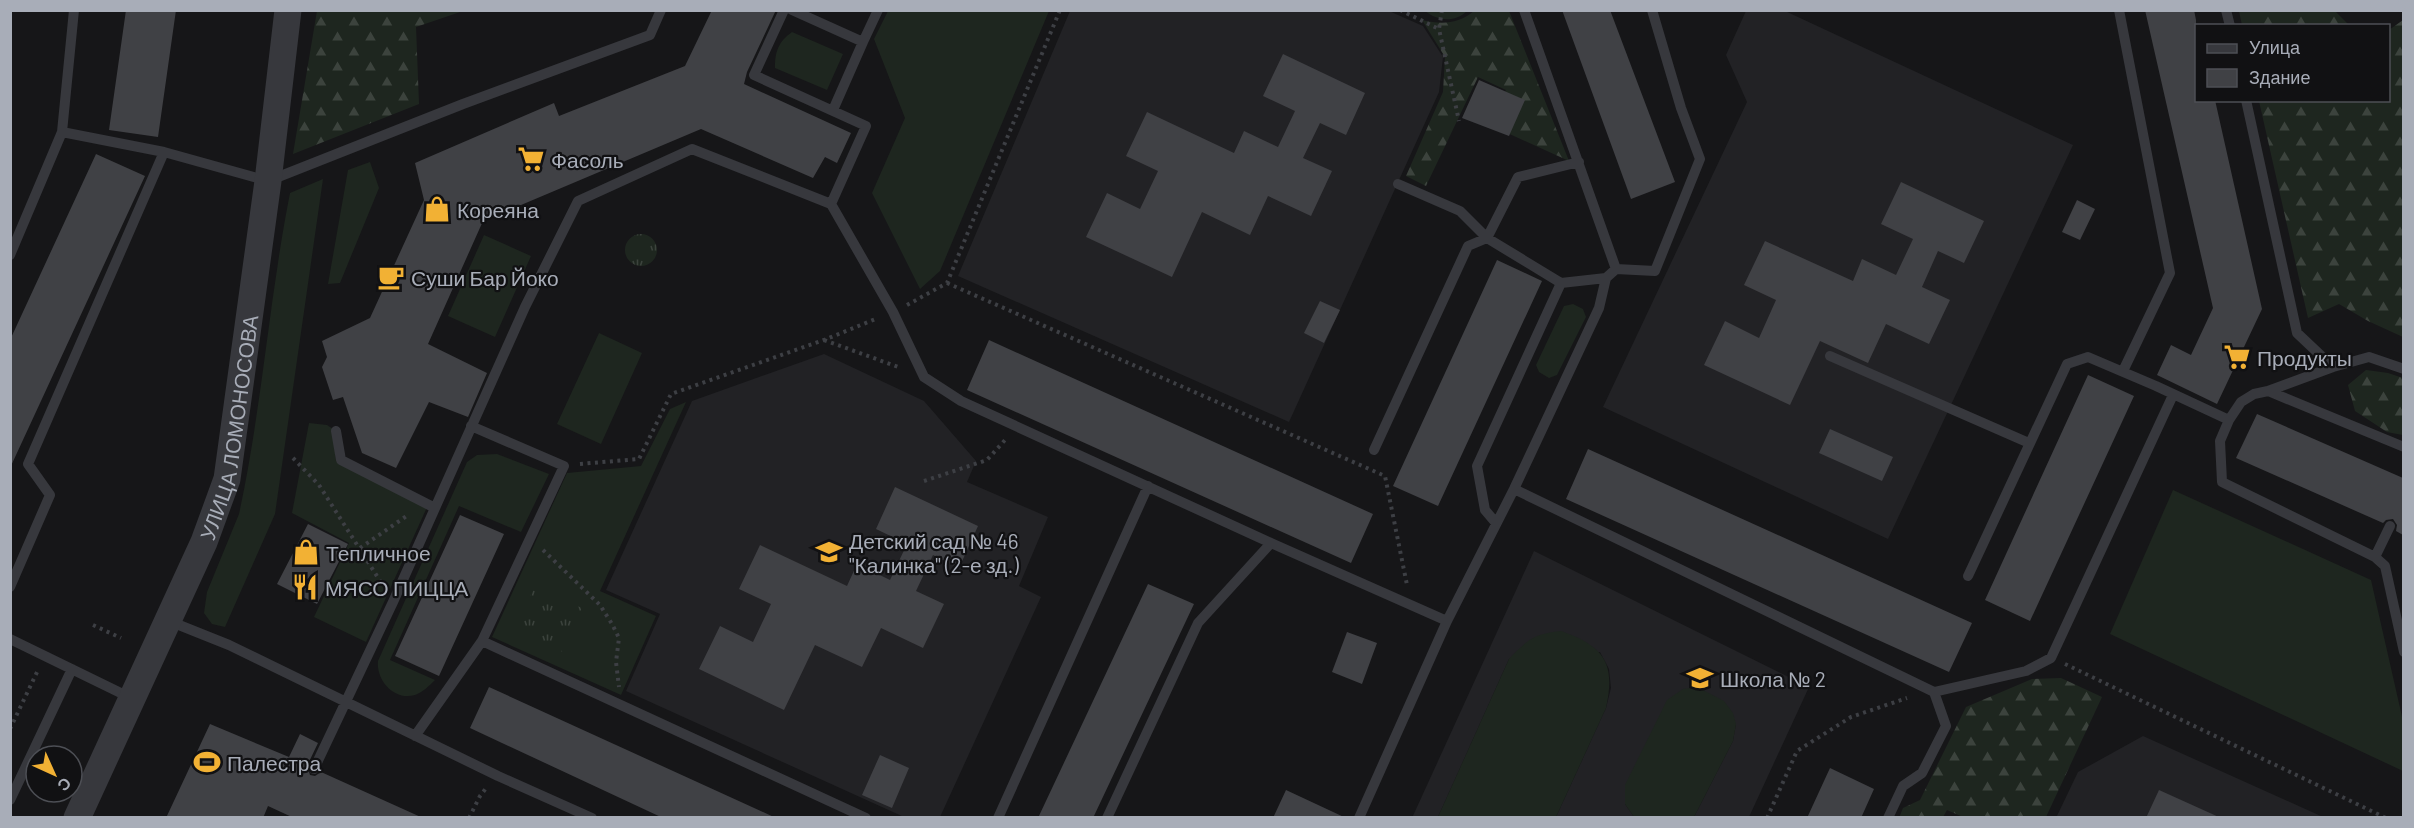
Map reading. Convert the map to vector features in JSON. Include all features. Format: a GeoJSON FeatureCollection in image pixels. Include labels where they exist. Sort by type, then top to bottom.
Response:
{"type":"FeatureCollection","features":[{"type":"Feature","properties":{"kind":"street","name":"УЛИЦА ЛОМОНОСОВА"},"geometry":{"type":"LineString","coordinates":[[77,818],[204,542],[227,479],[268,181],[288,10]]}},
{"type":"Feature","properties":{"kind":"lane"},"geometry":{"type":"LineString","coordinates":[[10,255],[62,132],[74,10]]}},
{"type":"Feature","properties":{"kind":"lane"},"geometry":{"type":"LineString","coordinates":[[62,132],[164,152],[268,181],[374,138],[650,34],[662,10]]}},
{"type":"Feature","properties":{"kind":"lane"},"geometry":{"type":"LineString","coordinates":[[784,10],[754,75],[866,126],[831,204]]}},
{"type":"Feature","properties":{"kind":"lane"},"geometry":{"type":"LineString","coordinates":[[792,10],[863,42]]}},
{"type":"Feature","properties":{"kind":"lane"},"geometry":{"type":"LineString","coordinates":[[833,111],[878,10]]}},
{"type":"Feature","properties":{"kind":"lane"},"geometry":{"type":"LineString","coordinates":[[1524,10],[1616,270]]}},
{"type":"Feature","properties":{"kind":"lane"},"geometry":{"type":"LineString","coordinates":[[1398,184],[1460,211],[1487,238],[1561,283],[1606,278],[1616,270],[1655,271],[1700,159],[1681,108],[1652,10]]}},
{"type":"Feature","properties":{"kind":"lane"},"geometry":{"type":"LineString","coordinates":[[2120,10],[2170,273],[2123,371]]}},
{"type":"Feature","properties":{"kind":"lane"},"geometry":{"type":"LineString","coordinates":[[2246,102],[2298,333],[2333,367]]}},
{"type":"Feature","properties":{"kind":"lane"},"geometry":{"type":"LineString","coordinates":[[314,769],[347,704],[525,306],[578,201],[692,149],[831,204],[893,312],[924,377],[962,401],[1447,621]]}},
{"type":"Feature","properties":{"kind":"lane"},"geometry":{"type":"LineString","coordinates":[[10,587],[50,495],[28,464],[164,152]]}},
{"type":"Feature","properties":{"kind":"lane"},"geometry":{"type":"LineString","coordinates":[[1374,450],[1468,246],[1487,238],[1518,177],[1579,162]]}},
{"type":"Feature","properties":{"kind":"lane"},"geometry":{"type":"LineString","coordinates":[[1359,818],[1447,621],[1514,489],[1599,308],[1606,278]]}},
{"type":"Feature","properties":{"kind":"lane"},"geometry":{"type":"LineString","coordinates":[[1496,523],[1485,510],[1477,466],[1561,283]]}},
{"type":"Feature","properties":{"kind":"lane"},"geometry":{"type":"LineString","coordinates":[[1830,356],[2029,443]]}},
{"type":"Feature","properties":{"kind":"lane"},"geometry":{"type":"LineString","coordinates":[[1968,576],[2067,364],[2088,357],[2229,420]]}},
{"type":"Feature","properties":{"kind":"lane"},"geometry":{"type":"LineString","coordinates":[[2403,369],[2369,357],[2333,367],[2268,392],[2254,394],[2241,402],[2229,420],[2220,441],[2222,482],[2375,556],[2385,566],[2403,652]]}},
{"type":"Feature","properties":{"kind":"lane"},"geometry":{"type":"LineString","coordinates":[[2268,392],[2403,447]]}},
{"type":"Feature","properties":{"kind":"lane"},"geometry":{"type":"LineString","coordinates":[[1514,489],[1934,692],[2026,670],[2051,658],[2173,395]]}},
{"type":"Feature","properties":{"kind":"lane"},"geometry":{"type":"LineString","coordinates":[[415,736],[482,641],[564,466],[471,426]]}},
{"type":"Feature","properties":{"kind":"lane"},"geometry":{"type":"LineString","coordinates":[[336,431],[341,460],[435,508]]}},
{"type":"Feature","properties":{"kind":"lane"},"geometry":{"type":"LineString","coordinates":[[998,818],[1148,486]]}},
{"type":"Feature","properties":{"kind":"lane"},"geometry":{"type":"LineString","coordinates":[[2375,556],[2390,526]]}},
{"type":"Feature","properties":{"kind":"lane"},"geometry":{"type":"LineString","coordinates":[[1107,818],[1198,623],[1271,543]]}},
{"type":"Feature","properties":{"kind":"lane"},"geometry":{"type":"LineString","coordinates":[[169,621],[229,645],[498,776],[592,818]]}},
{"type":"Feature","properties":{"kind":"lane"},"geometry":{"type":"LineString","coordinates":[[10,639],[132,698]]}},
{"type":"Feature","properties":{"kind":"lane"},"geometry":{"type":"LineString","coordinates":[[482,641],[866,818]]}},
{"type":"Feature","properties":{"kind":"lane"},"geometry":{"type":"LineString","coordinates":[[10,800],[72,669]]}},
{"type":"Feature","properties":{"kind":"lane"},"geometry":{"type":"LineString","coordinates":[[1888,818],[1904,786],[1922,773],[1946,726],[1934,692]]}},
{"type":"Feature","properties":{"kind":"path"},"geometry":{"type":"LineString","coordinates":[[564,466],[639,459],[671,394],[824,340],[893,312],[947,283],[1060,10]]}},
{"type":"Feature","properties":{"kind":"path"},"geometry":{"type":"LineString","coordinates":[[1400,10],[1439,29]]}},
{"type":"Feature","properties":{"kind":"path"},"geometry":{"type":"LineString","coordinates":[[1442,10],[1439,29],[1459,121]]}},
{"type":"Feature","properties":{"kind":"path"},"geometry":{"type":"LineString","coordinates":[[947,283],[1385,476],[1412,605]]}},
{"type":"Feature","properties":{"kind":"path"},"geometry":{"type":"LineString","coordinates":[[824,340],[924,377]]}},
{"type":"Feature","properties":{"kind":"path"},"geometry":{"type":"LineString","coordinates":[[924,481],[987,460],[1018,426]]}},
{"type":"Feature","properties":{"kind":"path"},"geometry":{"type":"LineString","coordinates":[[293,458],[319,485],[393,602]]}},
{"type":"Feature","properties":{"kind":"path"},"geometry":{"type":"LineString","coordinates":[[360,548],[411,513],[435,508]]}},
{"type":"Feature","properties":{"kind":"path"},"geometry":{"type":"LineString","coordinates":[[531,538],[600,605],[612,624],[619,638],[616,662],[624,705]]}},
{"type":"Feature","properties":{"kind":"path"},"geometry":{"type":"LineString","coordinates":[[93,626],[121,638]]}},
{"type":"Feature","properties":{"kind":"path"},"geometry":{"type":"LineString","coordinates":[[10,729],[45,656]]}},
{"type":"Feature","properties":{"kind":"path"},"geometry":{"type":"LineString","coordinates":[[2051,658],[2386,818]]}},
{"type":"Feature","properties":{"kind":"path"},"geometry":{"type":"LineString","coordinates":[[1767,818],[1797,751],[1851,717],[1922,693],[1934,692]]}},
{"type":"Feature","properties":{"kind":"path"},"geometry":{"type":"LineString","coordinates":[[469,818],[480,796],[498,776]]}},
{"type":"Feature","properties":{"kind":"shaded area"},"geometry":{"type":"Polygon","coordinates":[[[1070,11],[1389,11],[1423,26],[1443,57],[1439,92],[1289,422],[958,276],[1070,11]]]}},
{"type":"Feature","properties":{"kind":"shaded area"},"geometry":{"type":"Polygon","coordinates":[[[1746,11],[1785,11],[2073,145],[1888,539],[1603,407],[1747,102],[1726,55],[1746,11]]]}},
{"type":"Feature","properties":{"kind":"shaded area","name":"Детский сад № 46 \"Калинка\" (2-е зд.)"},"geometry":{"type":"Polygon","coordinates":[[[824,354],[924,401],[976,461],[967,482],[1048,517],[1019,586],[1041,597],[940,817],[904,817],[626,691],[660,614],[606,590],[692,401],[824,354]]]}},
{"type":"Feature","properties":{"kind":"shaded area","name":"Школа № 2"},"geometry":{"type":"Polygon","coordinates":[[[1534,551],[1809,687],[1749,817],[1694,817],[1733,741],[1736,724],[1625,804],[1634,817],[1556,817],[1606,708],[1611,688],[1609,669],[1600,652],[1509,659],[1438,817],[1412,818],[1534,551]]]}},
{"type":"Feature","properties":{"kind":"shaded area"},"geometry":{"type":"Polygon","coordinates":[[[2143,736],[2323,817],[2056,818],[2078,772],[2143,736]]]}},
{"type":"Feature","properties":{"kind":"green space"},"geometry":{"type":"Polygon","coordinates":[[[317,10],[463,11],[416,27],[419,104],[293,154],[317,10]]]}},
{"type":"Feature","properties":{"kind":"green space"},"geometry":{"type":"Polygon","coordinates":[[[888,11],[1049,11],[940,271],[920,289],[872,193],[905,118],[874,39],[888,11]]]}},
{"type":"Feature","properties":{"kind":"green space"},"geometry":{"type":"Polygon","coordinates":[[[1425,11],[1467,11],[1451,19],[1441,19],[1425,11]]]}},
{"type":"Feature","properties":{"kind":"green space"},"geometry":{"type":"Polygon","coordinates":[[[1474,11],[1509,11],[1569,161],[1490,125],[1506,90],[1478,77],[1426,186],[1406,176],[1443,92],[1445,57],[1422,20],[1436,23],[1456,21],[1474,11]]]}},
{"type":"Feature","properties":{"kind":"green space"},"geometry":{"type":"Polygon","coordinates":[[[2239,11],[2335,11],[2348,24],[2242,24],[2239,11]]]}},
{"type":"Feature","properties":{"kind":"green space"},"geometry":{"type":"Polygon","coordinates":[[[2403,20],[2403,337],[2368,321],[2339,304],[2308,318],[2259,102],[2390,102],[2390,29],[2403,20]]]}},
{"type":"Feature","properties":{"kind":"green space"},"geometry":{"type":"Polygon","coordinates":[[[792,32],[843,54],[827,90],[775,68],[778,48],[792,32]]]}},
{"type":"Feature","properties":{"kind":"green space"},"geometry":{"type":"Polygon","coordinates":[[[370,162],[379,188],[340,283],[328,284],[348,170],[370,162]]]}},
{"type":"Feature","properties":{"kind":"green space"},"geometry":{"type":"Polygon","coordinates":[[[323,179],[275,514],[225,627],[212,624],[204,613],[207,592],[239,514],[254,434],[276,273],[290,193],[323,179]]]}},
{"type":"Feature","properties":{"kind":"green space"},"geometry":{"type":"Polygon","coordinates":[[[641,234],[652,239],[657,250],[652,261],[641,266],[630,261],[625,250],[630,239],[641,234]]]}},
{"type":"Feature","properties":{"kind":"green space"},"geometry":{"type":"Polygon","coordinates":[[[484,235],[531,256],[495,337],[448,316],[484,235]]]}},
{"type":"Feature","properties":{"kind":"green space"},"geometry":{"type":"Polygon","coordinates":[[[1573,304],[1583,309],[1586,317],[1557,375],[1549,378],[1539,372],[1536,365],[1564,306],[1573,304]]]}},
{"type":"Feature","properties":{"kind":"green space"},"geometry":{"type":"Polygon","coordinates":[[[599,333],[642,353],[601,444],[557,424],[599,333]]]}},
{"type":"Feature","properties":{"kind":"green space"},"geometry":{"type":"Polygon","coordinates":[[[2366,370],[2403,378],[2403,435],[2387,432],[2355,411],[2348,385],[2366,370]]]}},
{"type":"Feature","properties":{"kind":"green space"},"geometry":{"type":"Polygon","coordinates":[[[686,402],[600,591],[656,616],[621,695],[492,637],[567,473],[641,466],[670,409],[686,402]]]}},
{"type":"Feature","properties":{"kind":"green space"},"geometry":{"type":"Polygon","coordinates":[[[309,423],[327,425],[333,429],[336,461],[428,505],[366,642],[314,617],[349,543],[292,513],[309,423]]]}},
{"type":"Feature","properties":{"kind":"green space"},"geometry":{"type":"Polygon","coordinates":[[[497,454],[549,474],[521,532],[459,506],[390,660],[435,680],[415,695],[400,695],[383,682],[378,661],[467,462],[477,455],[497,454]]]}},
{"type":"Feature","properties":{"kind":"green space"},"geometry":{"type":"Polygon","coordinates":[[[2173,490],[2371,580],[2403,721],[2403,771],[2110,634],[2173,490]]]}},
{"type":"Feature","properties":{"kind":"green space"},"geometry":{"type":"Polygon","coordinates":[[[534,587],[582,608],[563,652],[515,631],[534,587]]]}},
{"type":"Feature","properties":{"kind":"green space"},"geometry":{"type":"Polygon","coordinates":[[[1561,631],[1588,643],[1597,650],[1607,668],[1609,692],[1606,708],[1556,817],[1438,817],[1509,659],[1532,639],[1561,631]]]}},
{"type":"Feature","properties":{"kind":"green space"},"geometry":{"type":"Polygon","coordinates":[[[2061,678],[2102,697],[2046,817],[1963,817],[1947,810],[1943,817],[1899,818],[1903,808],[1920,800],[1966,707],[2032,679],[2061,678]]]}},
{"type":"Feature","properties":{"kind":"green space"},"geometry":{"type":"Polygon","coordinates":[[[1697,687],[1724,701],[1733,713],[1736,724],[1733,741],[1694,817],[1634,817],[1625,804],[1625,785],[1667,700],[1683,689],[1697,687]]]}},
{"type":"Feature","properties":{"kind":"building"},"geometry":{"type":"Polygon","coordinates":[[[126,10],[176,10],[158,137],[109,130],[126,10]]]}},
{"type":"Feature","properties":{"kind":"building"},"geometry":{"type":"Polygon","coordinates":[[[712,10],[776,10],[747,72],[744,84],[851,133],[837,163],[825,157],[813,178],[701,129],[483,221],[428,344],[487,373],[468,417],[429,402],[396,468],[362,453],[343,397],[333,400],[322,367],[327,357],[322,341],[370,318],[424,200],[415,163],[554,103],[559,116],[685,66],[712,10]]]}},
{"type":"Feature","properties":{"kind":"building"},"geometry":{"type":"Polygon","coordinates":[[[1562,10],[1610,10],[1675,182],[1631,199],[1562,10]]]}},
{"type":"Feature","properties":{"kind":"building"},"geometry":{"type":"Polygon","coordinates":[[[2145,10],[2194,10],[2196,20],[2195,102],[2215,102],[2262,309],[2217,404],[2157,375],[2171,345],[2191,355],[2213,308],[2145,10]]]}},
{"type":"Feature","properties":{"kind":"building"},"geometry":{"type":"Polygon","coordinates":[[[1283,54],[1365,93],[1346,135],[1320,123],[1303,158],[1332,171],[1311,216],[1268,196],[1250,235],[1202,212],[1172,277],[1086,237],[1107,193],[1140,209],[1158,171],[1126,156],[1147,112],[1234,153],[1244,131],[1278,147],[1295,111],[1263,96],[1283,54]]]}},
{"type":"Feature","properties":{"kind":"building"},"geometry":{"type":"Polygon","coordinates":[[[1479,80],[1525,100],[1509,136],[1462,118],[1479,80]]]}},
{"type":"Feature","properties":{"kind":"building"},"geometry":{"type":"Polygon","coordinates":[[[96,154],[145,176],[10,468],[10,340],[96,154]]]}},
{"type":"Feature","properties":{"kind":"building"},"geometry":{"type":"Polygon","coordinates":[[[1901,182],[1984,221],[1964,263],[1938,251],[1922,287],[1950,300],[1929,344],[1886,324],[1868,363],[1820,341],[1790,405],[1704,365],[1725,321],[1759,338],[1776,300],[1744,285],[1765,241],[1853,281],[1862,259],[1896,275],[1913,239],[1881,224],[1901,182]]]}},
{"type":"Feature","properties":{"kind":"building"},"geometry":{"type":"Polygon","coordinates":[[[2077,200],[2095,209],[2080,240],[2062,232],[2077,200]]]}},
{"type":"Feature","properties":{"kind":"building"},"geometry":{"type":"Polygon","coordinates":[[[1497,260],[1542,281],[1438,506],[1393,486],[1497,260]]]}},
{"type":"Feature","properties":{"kind":"building"},"geometry":{"type":"Polygon","coordinates":[[[1320,301],[1340,310],[1324,343],[1304,333],[1320,301]]]}},
{"type":"Feature","properties":{"kind":"building"},"geometry":{"type":"Polygon","coordinates":[[[989,340],[1373,514],[1351,563],[967,390],[989,340]]]}},
{"type":"Feature","properties":{"kind":"building"},"geometry":{"type":"Polygon","coordinates":[[[2088,375],[2134,396],[2030,621],[1985,600],[2088,375]]]}},
{"type":"Feature","properties":{"kind":"building"},"geometry":{"type":"Polygon","coordinates":[[[2257,414],[2403,478],[2403,535],[2396,531],[2397,525],[2393,519],[2383,523],[2236,458],[2257,414]]]}},
{"type":"Feature","properties":{"kind":"building"},"geometry":{"type":"Polygon","coordinates":[[[1830,429],[1893,457],[1882,481],[1819,453],[1830,429]]]}},
{"type":"Feature","properties":{"kind":"building"},"geometry":{"type":"Polygon","coordinates":[[[1588,449],[1972,623],[1949,672],[1566,499],[1588,449]]]}},
{"type":"Feature","properties":{"kind":"building"},"geometry":{"type":"Polygon","coordinates":[[[895,487],[978,526],[959,568],[933,555],[916,591],[944,604],[923,648],[881,628],[862,667],[815,645],[784,710],[699,669],[720,626],[753,642],[771,604],[739,589],[760,545],[847,586],[857,564],[890,580],[907,544],[876,529],[895,487]]]}},
{"type":"Feature","properties":{"kind":"building"},"geometry":{"type":"Polygon","coordinates":[[[460,515],[504,534],[439,676],[395,656],[460,515]]]}},
{"type":"Feature","properties":{"kind":"building"},"geometry":{"type":"Polygon","coordinates":[[[308,524],[348,544],[317,604],[277,584],[308,524]]]}},
{"type":"Feature","properties":{"kind":"building"},"geometry":{"type":"Polygon","coordinates":[[[1148,584],[1194,604],[1093,818],[1038,818],[1148,584]]]}},
{"type":"Feature","properties":{"kind":"building"},"geometry":{"type":"Polygon","coordinates":[[[1347,632],[1377,643],[1362,684],[1332,672],[1347,632]]]}},
{"type":"Feature","properties":{"kind":"building"},"geometry":{"type":"Polygon","coordinates":[[[489,687],[776,818],[663,818],[470,728],[489,687]]]}},
{"type":"Feature","properties":{"kind":"building"},"geometry":{"type":"Polygon","coordinates":[[[210,724],[289,757],[300,734],[318,743],[307,766],[310,775],[315,776],[321,772],[423,818],[294,818],[268,806],[263,818],[166,818],[210,724]]]}},
{"type":"Feature","properties":{"kind":"building"},"geometry":{"type":"Polygon","coordinates":[[[880,755],[909,768],[892,808],[862,795],[880,755]]]}},
{"type":"Feature","properties":{"kind":"building"},"geometry":{"type":"Polygon","coordinates":[[[1830,768],[1874,789],[1861,818],[1807,818],[1830,768]]]}},
{"type":"Feature","properties":{"kind":"building"},"geometry":{"type":"Polygon","coordinates":[[[1286,790],[1346,818],[1273,818],[1286,790]]]}},
{"type":"Feature","properties":{"kind":"building"},"geometry":{"type":"Polygon","coordinates":[[[2159,790],[2221,818],[2146,818],[2159,790]]]}},
{"type":"Feature","properties":{"kind":"place","name":"Фасоль"},"geometry":{"type":"Point","coordinates":[531,159]}},
{"type":"Feature","properties":{"kind":"place","name":"Кореяна"},"geometry":{"type":"Point","coordinates":[437,209]}},
{"type":"Feature","properties":{"kind":"place","name":"Суши Бар Йоко"},"geometry":{"type":"Point","coordinates":[391,277]}},
{"type":"Feature","properties":{"kind":"place","name":"Продукты"},"geometry":{"type":"Point","coordinates":[2237,357]}},
{"type":"Feature","properties":{"kind":"place","name":"Тепличное"},"geometry":{"type":"Point","coordinates":[306,552]}},
{"type":"Feature","properties":{"kind":"place","name":"Детский сад № 46 \"Калинка\" (2-е зд.)"},"geometry":{"type":"Point","coordinates":[829,552]}},
{"type":"Feature","properties":{"kind":"place","name":"МЯСО ПИЦЦА"},"geometry":{"type":"Point","coordinates":[305,587]}},
{"type":"Feature","properties":{"kind":"place","name":"Школа № 2"},"geometry":{"type":"Point","coordinates":[1700,678]}},
{"type":"Feature","properties":{"kind":"place","name":"Палестра"},"geometry":{"type":"Point","coordinates":[207,762]}}]}
